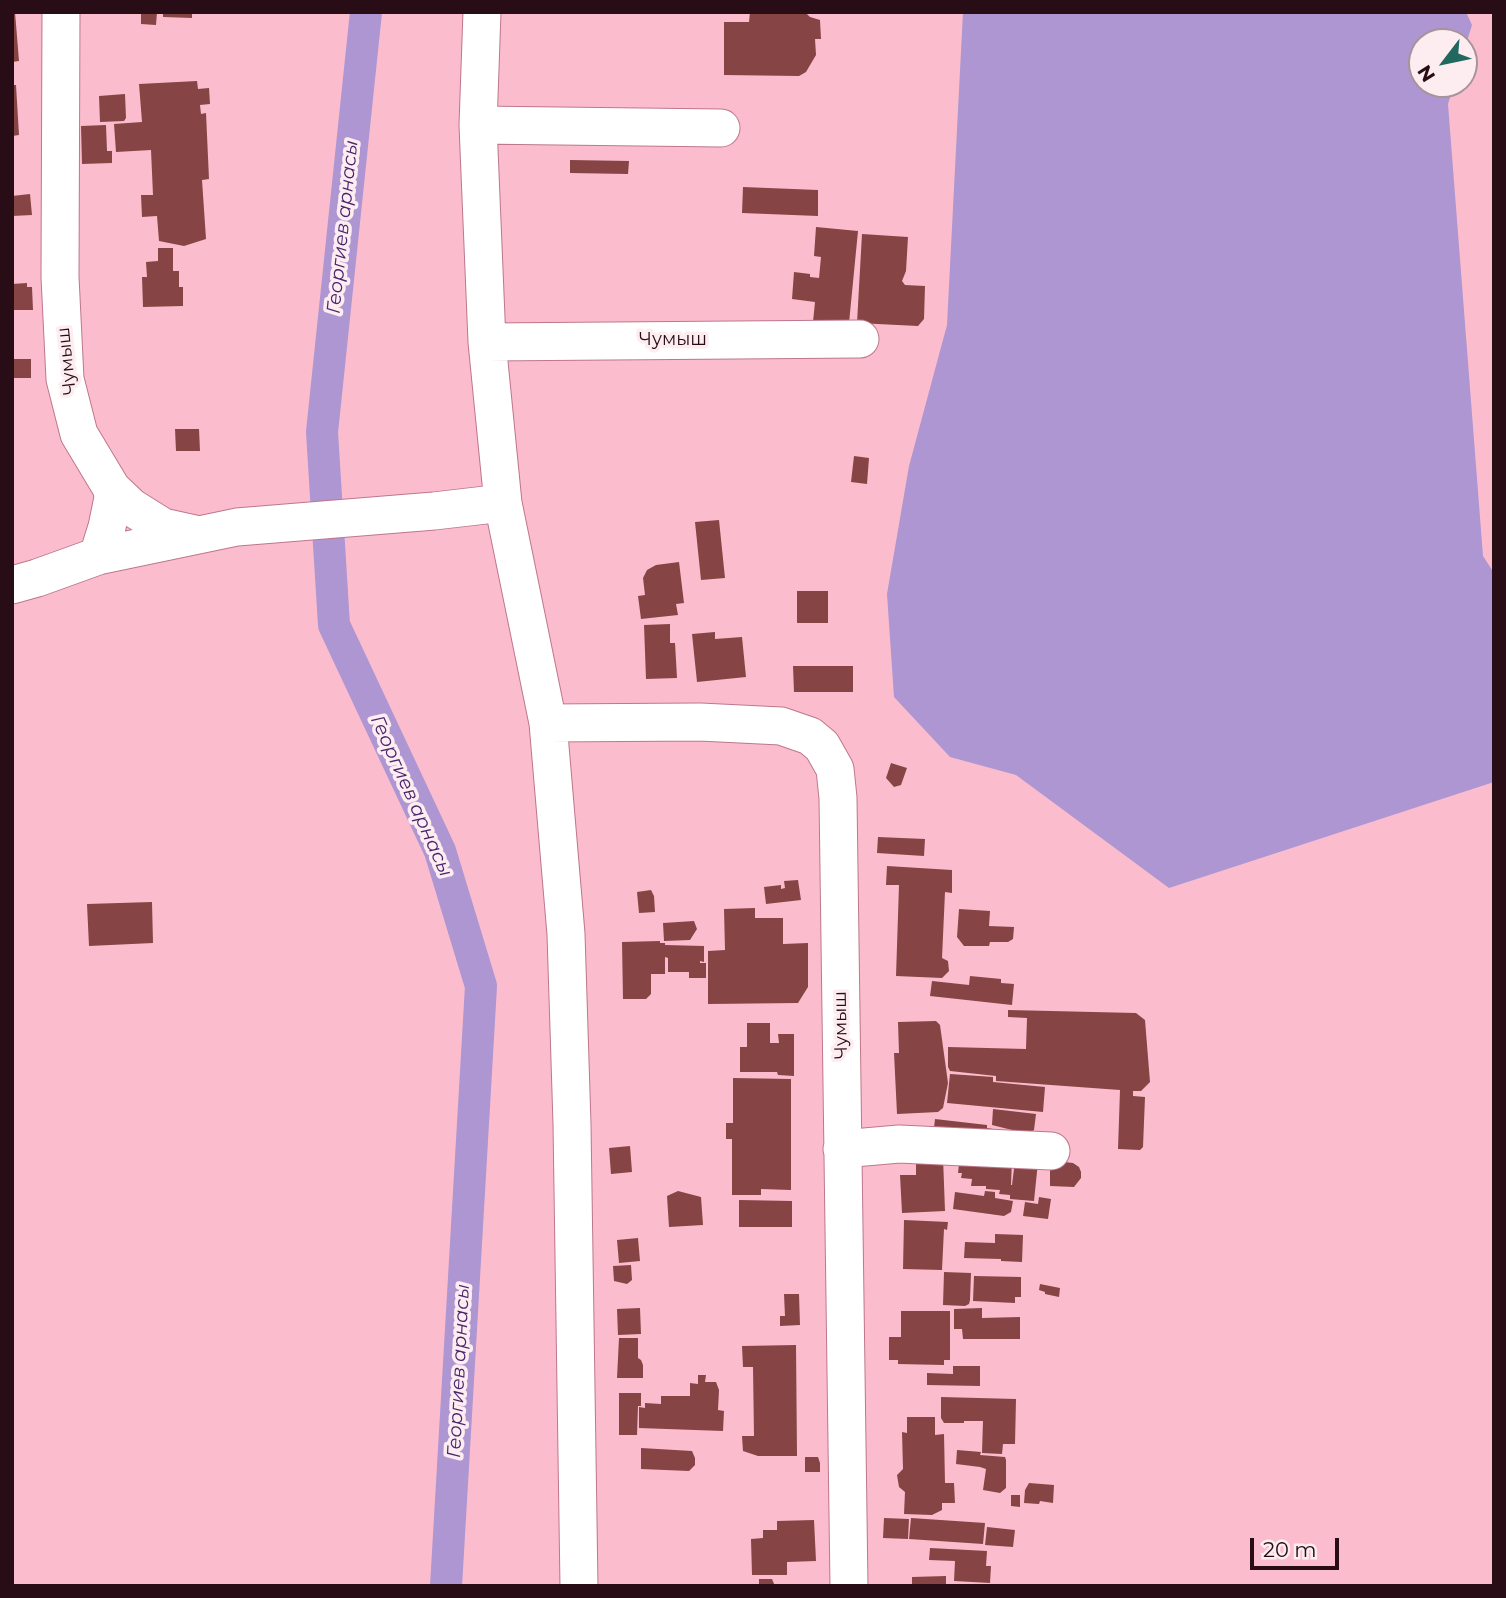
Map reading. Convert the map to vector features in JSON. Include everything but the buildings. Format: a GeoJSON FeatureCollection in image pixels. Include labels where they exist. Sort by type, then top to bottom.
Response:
{"type":"FeatureCollection","features":[{"type":"Feature","properties":{"kind":"street","name":"Чумыш"},"geometry":{"type":"LineString","coordinates":[[61,12],[60,277],[65,379],[79,434],[112,489],[131,507],[163,527],[197,534]]}},
{"type":"Feature","properties":{"kind":"street"},"geometry":{"type":"LineString","coordinates":[[482,12],[478,125],[487,342],[503,503],[548,723],[566,934],[572,1124],[579,1586]]}},
{"type":"Feature","properties":{"kind":"street"},"geometry":{"type":"LineString","coordinates":[[478,125],[721,128]]}},
{"type":"Feature","properties":{"kind":"street","name":"Чумыш"},"geometry":{"type":"LineString","coordinates":[[487,342],[860,339]]}},
{"type":"Feature","properties":{"kind":"street"},"geometry":{"type":"LineString","coordinates":[[99,556],[113,498],[112,489]]}},
{"type":"Feature","properties":{"kind":"street"},"geometry":{"type":"LineString","coordinates":[[12,585],[99,556],[237,527],[503,503]]}},
{"type":"Feature","properties":{"kind":"street","name":"Чумыш"},"geometry":{"type":"LineString","coordinates":[[548,723],[700,722],[781,726],[810,736],[822,746],[835,769],[838,798],[849,1586]]}},
{"type":"Feature","properties":{"kind":"street"},"geometry":{"type":"LineString","coordinates":[[842,1149],[899,1144],[1051,1151]]}},
{"type":"Feature","properties":{"kind":"shaded area"},"geometry":{"type":"Polygon","coordinates":[[[963,12],[1466,12],[1471,28],[1408,28],[1408,98],[1450,98],[1448,104],[1483,556],[1494,573],[1494,782],[1169,888],[1016,775],[950,757],[894,697],[887,594],[909,466],[947,325],[963,12]]]}},
{"type":"Feature","properties":{"kind":"waterway","name":"Георгиев арнасы"},"geometry":{"type":"LineString","coordinates":[[366,12],[322,432],[334,625],[440,851],[481,986],[446,1586]]}}]}
